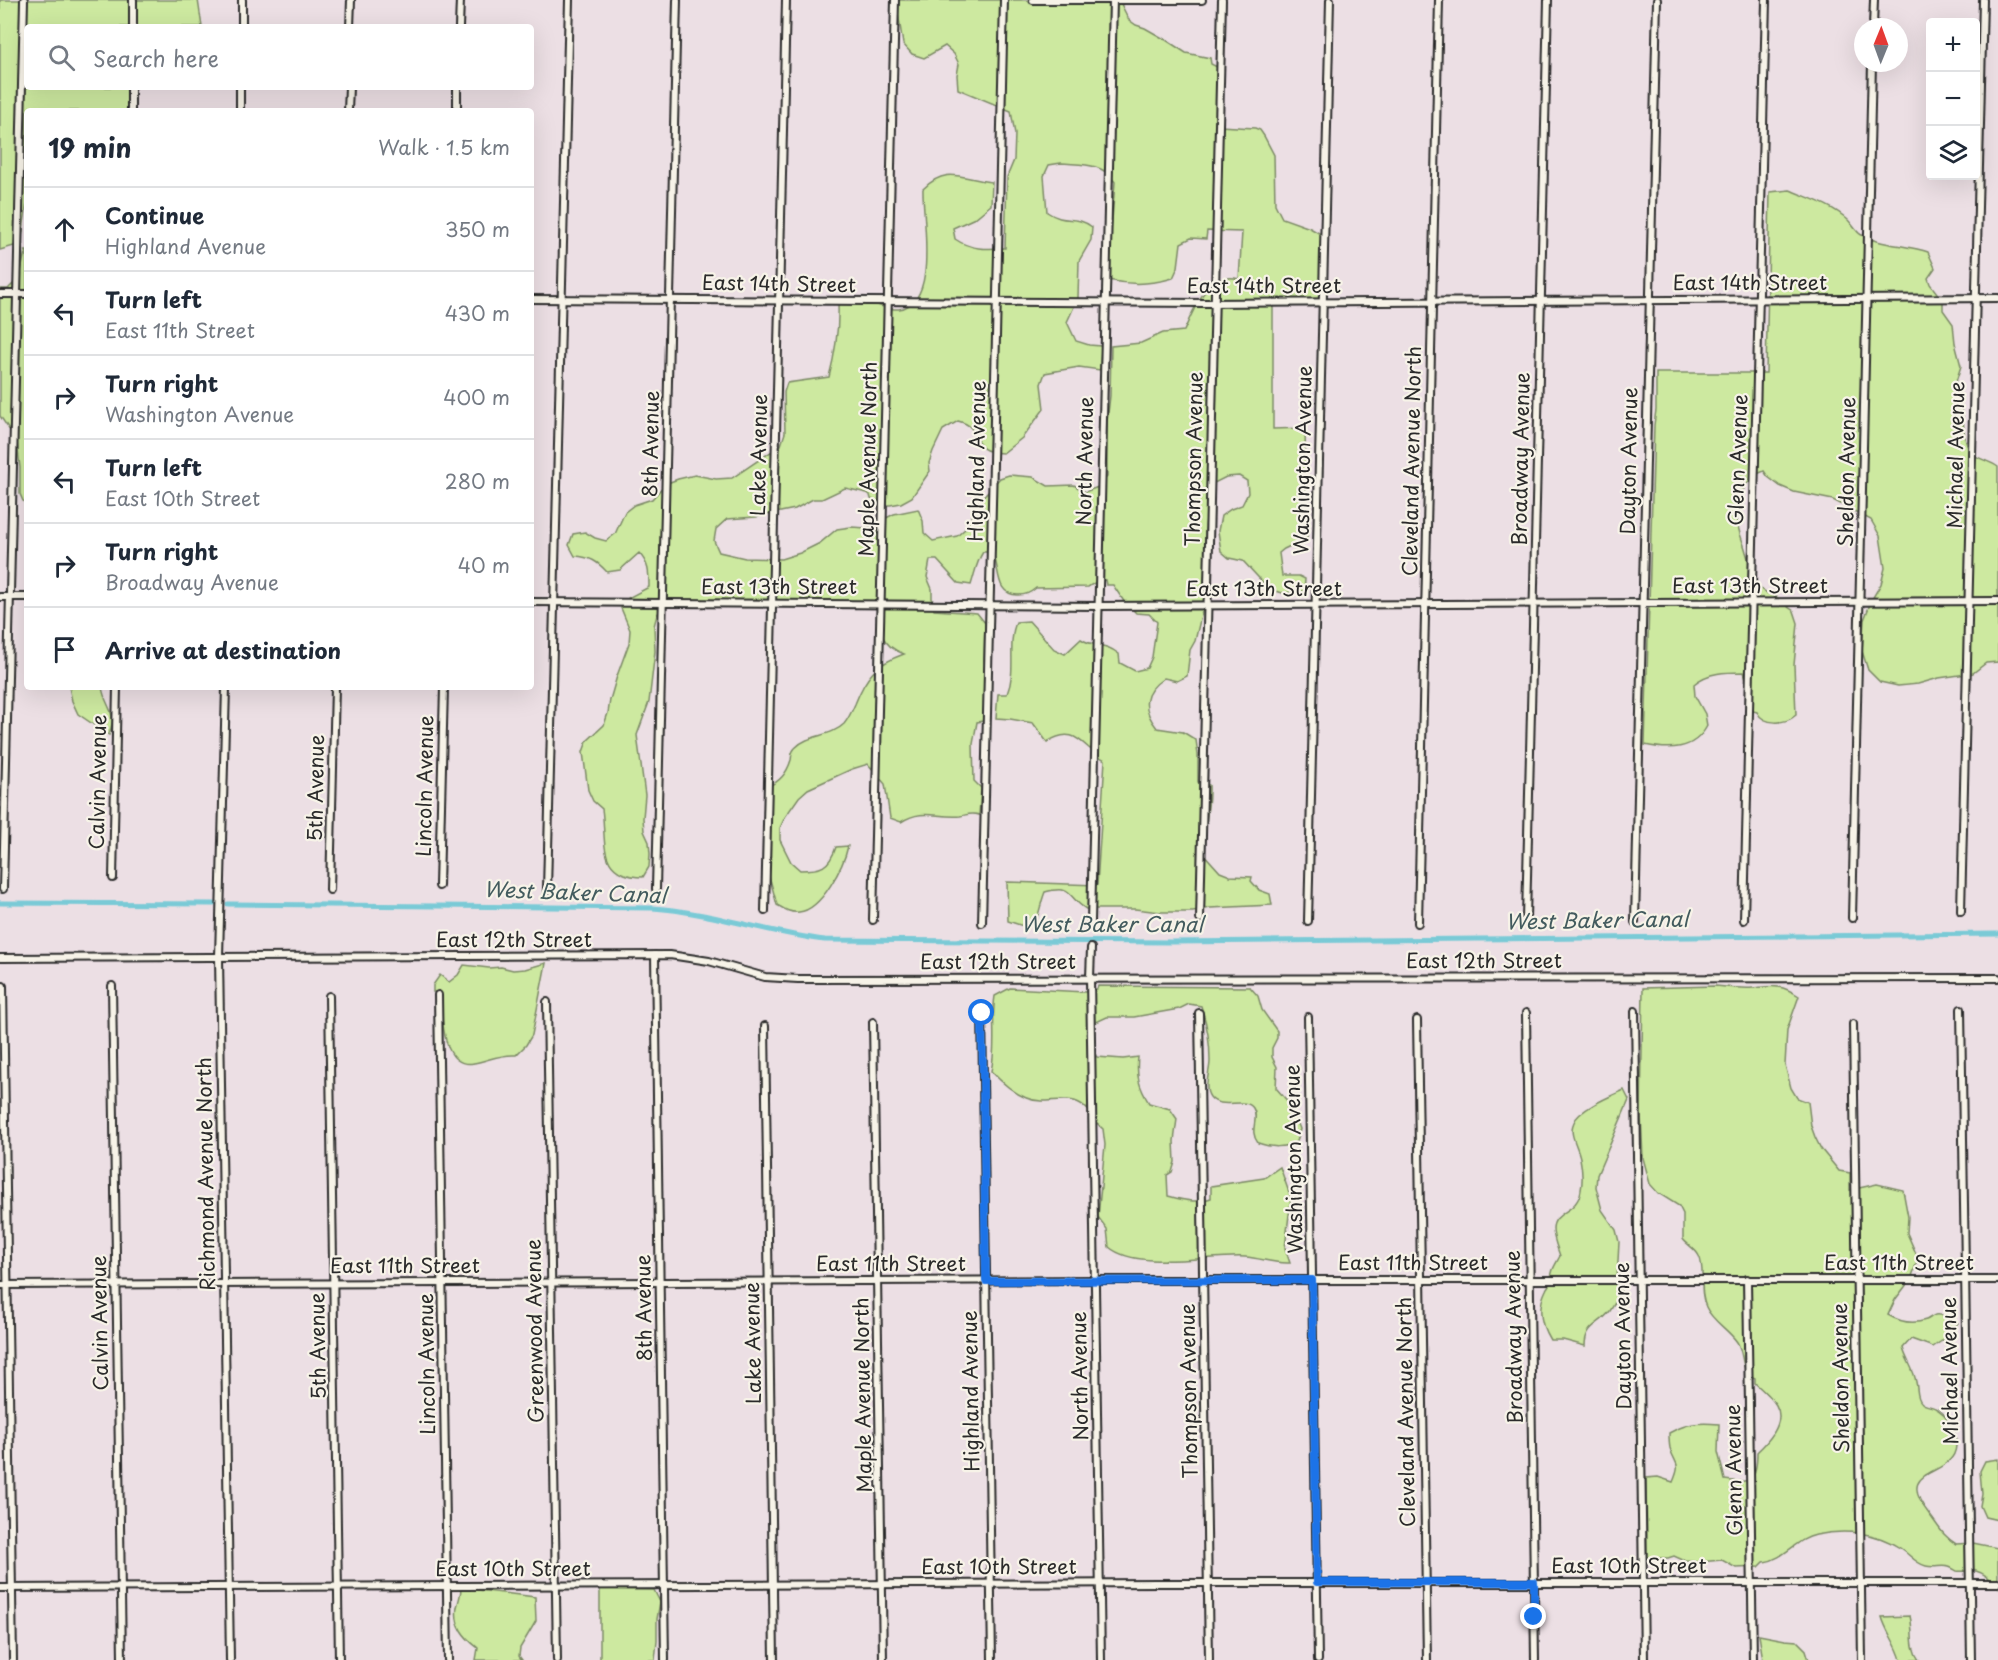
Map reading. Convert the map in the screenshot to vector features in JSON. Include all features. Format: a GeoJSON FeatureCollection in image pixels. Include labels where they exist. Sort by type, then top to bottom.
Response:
{"type":"FeatureCollection","features":[{"type":"Feature","properties":{"kind":"street"},"geometry":{"type":"LineString","coordinates":[[3,890],[24,0]]}},
{"type":"Feature","properties":{"kind":"street"},"geometry":{"type":"LineString","coordinates":[[133,0],[133,24]]}},
{"type":"Feature","properties":{"kind":"street"},"geometry":{"type":"LineString","coordinates":[[242,0],[242,24]]}},
{"type":"Feature","properties":{"kind":"street"},"geometry":{"type":"LineString","coordinates":[[350,24],[351,0]]}},
{"type":"Feature","properties":{"kind":"street"},"geometry":{"type":"LineString","coordinates":[[459,24],[460,0]]}},
{"type":"Feature","properties":{"kind":"street"},"geometry":{"type":"LineString","coordinates":[[547,890],[568,0]]}},
{"type":"Feature","properties":{"kind":"street","name":"8th Avenue"},"geometry":{"type":"LineString","coordinates":[[656,889],[677,0]]}},
{"type":"Feature","properties":{"kind":"street","name":"Lake Avenue"},"geometry":{"type":"LineString","coordinates":[[765,911],[786,0]]}},
{"type":"Feature","properties":{"kind":"street","name":"Maple Avenue North"},"geometry":{"type":"LineString","coordinates":[[873,920],[895,0]]}},
{"type":"Feature","properties":{"kind":"street","name":"Highland Avenue"},"geometry":{"type":"LineString","coordinates":[[982,923],[1004,0]]}},
{"type":"Feature","properties":{"kind":"street"},"geometry":{"type":"LineString","coordinates":[[1033,0],[1202,0]]}},
{"type":"Feature","properties":{"kind":"street","name":"North Avenue"},"geometry":{"type":"LineString","coordinates":[[1091,922],[1113,0]]}},
{"type":"Feature","properties":{"kind":"street","name":"Thompson Avenue"},"geometry":{"type":"LineString","coordinates":[[1200,919],[1222,0]]}},
{"type":"Feature","properties":{"kind":"street","name":"Washington Avenue"},"geometry":{"type":"LineString","coordinates":[[1308,921],[1330,0]]}},
{"type":"Feature","properties":{"kind":"street","name":"Cleveland Avenue North"},"geometry":{"type":"LineString","coordinates":[[1418,923],[1439,0]]}},
{"type":"Feature","properties":{"kind":"street","name":"Broadway Avenue"},"geometry":{"type":"LineString","coordinates":[[1526,919],[1548,0]]}},
{"type":"Feature","properties":{"kind":"street","name":"Dayton Avenue"},"geometry":{"type":"LineString","coordinates":[[1635,922],[1657,0]]}},
{"type":"Feature","properties":{"kind":"street","name":"Glenn Avenue"},"geometry":{"type":"LineString","coordinates":[[1744,920],[1766,0]]}},
{"type":"Feature","properties":{"kind":"street"},"geometry":{"type":"LineString","coordinates":[[1873,18],[1874,0]]}},
{"type":"Feature","properties":{"kind":"street","name":"Michael Avenue"},"geometry":{"type":"LineString","coordinates":[[1961,912],[1983,0]]}},
{"type":"Feature","properties":{"kind":"street","name":"Sheldon Avenue"},"geometry":{"type":"LineString","coordinates":[[1852,918],[1872,72]]}},
{"type":"Feature","properties":{"kind":"street"},"geometry":{"type":"LineString","coordinates":[[131,90],[131,108]]}},
{"type":"Feature","properties":{"kind":"street"},"geometry":{"type":"LineString","coordinates":[[240,90],[240,108]]}},
{"type":"Feature","properties":{"kind":"street"},"geometry":{"type":"LineString","coordinates":[[348,108],[349,90]]}},
{"type":"Feature","properties":{"kind":"street"},"geometry":{"type":"LineString","coordinates":[[457,90],[457,108]]}},
{"type":"Feature","properties":{"kind":"street"},"geometry":{"type":"LineString","coordinates":[[0,294],[24,294]]}},
{"type":"Feature","properties":{"kind":"street","name":"East 14th Street"},"geometry":{"type":"LineString","coordinates":[[534,299],[1215,303],[1998,298]]}},
{"type":"Feature","properties":{"kind":"street"},"geometry":{"type":"LineString","coordinates":[[0,597],[24,597]]}},
{"type":"Feature","properties":{"kind":"street","name":"East 13th Street"},"geometry":{"type":"LineString","coordinates":[[534,602],[1207,606],[1998,601]]}},
{"type":"Feature","properties":{"kind":"street","name":"Calvin Avenue"},"geometry":{"type":"LineString","coordinates":[[113,878],[117,690]]}},
{"type":"Feature","properties":{"kind":"street","name":"Richmond Avenue North"},"geometry":{"type":"LineString","coordinates":[[226,690],[219,957],[230,1660]]}},
{"type":"Feature","properties":{"kind":"street","name":"5th Avenue"},"geometry":{"type":"LineString","coordinates":[[330,890],[335,690]]}},
{"type":"Feature","properties":{"kind":"street","name":"Lincoln Avenue"},"geometry":{"type":"LineString","coordinates":[[439,886],[444,690]]}},
{"type":"Feature","properties":{"kind":"street","name":"North Avenue"},"geometry":{"type":"LineString","coordinates":[[1091,948],[1101,1660]]}},
{"type":"Feature","properties":{"kind":"street","name":"8th Avenue"},"geometry":{"type":"LineString","coordinates":[[655,955],[666,1660]]}},
{"type":"Feature","properties":{"kind":"street","name":"East 12th Street"},"geometry":{"type":"LineString","coordinates":[[0,958],[655,955],[695,958],[755,975],[775,978],[1998,978]]}},
{"type":"Feature","properties":{"kind":"street"},"geometry":{"type":"LineString","coordinates":[[3,986],[4,1285],[13,1660]]}},
{"type":"Feature","properties":{"kind":"street","name":"Calvin Avenue"},"geometry":{"type":"LineString","coordinates":[[112,986],[122,1660]]}},
{"type":"Feature","properties":{"kind":"street","name":"Lincoln Avenue"},"geometry":{"type":"LineString","coordinates":[[438,995],[448,1660]]}},
{"type":"Feature","properties":{"kind":"street","name":"5th Avenue"},"geometry":{"type":"LineString","coordinates":[[329,996],[339,1660]]}},
{"type":"Feature","properties":{"kind":"street","name":"Greenwood Avenue"},"geometry":{"type":"LineString","coordinates":[[547,1002],[557,1660]]}},
{"type":"Feature","properties":{"kind":"street","name":"Michael Avenue"},"geometry":{"type":"LineString","coordinates":[[1960,1009],[1971,1660]]}},
{"type":"Feature","properties":{"kind":"street","name":"Dayton Avenue"},"geometry":{"type":"LineString","coordinates":[[1635,1011],[1644,1660]]}},
{"type":"Feature","properties":{"kind":"street","name":"Highland Avenue"},"geometry":{"type":"LineString","coordinates":[[982,1013],[992,1660]]}},
{"type":"Feature","properties":{"kind":"street","name":"Thompson Avenue"},"geometry":{"type":"LineString","coordinates":[[1199,1013],[1209,1660]]}},
{"type":"Feature","properties":{"kind":"street","name":"Broadway Avenue"},"geometry":{"type":"LineString","coordinates":[[1526,1013],[1535,1660]]}},
{"type":"Feature","properties":{"kind":"street","name":"Washington Avenue"},"geometry":{"type":"LineString","coordinates":[[1308,1017],[1318,1660]]}},
{"type":"Feature","properties":{"kind":"street","name":"Cleveland Avenue North"},"geometry":{"type":"LineString","coordinates":[[1417,1020],[1427,1660]]}},
{"type":"Feature","properties":{"kind":"street","name":"Maple Avenue North"},"geometry":{"type":"LineString","coordinates":[[873,1022],[883,1660]]}},
{"type":"Feature","properties":{"kind":"street","name":"Sheldon Avenue"},"geometry":{"type":"LineString","coordinates":[[1853,1024],[1862,1660]]}},
{"type":"Feature","properties":{"kind":"street","name":"Lake Avenue"},"geometry":{"type":"LineString","coordinates":[[765,1026],[774,1660]]}},
{"type":"Feature","properties":{"kind":"street","name":"East 11th Street"},"geometry":{"type":"LineString","coordinates":[[4,1285],[1095,1280],[1998,1280]]}},
{"type":"Feature","properties":{"kind":"street","name":"Glenn Avenue"},"geometry":{"type":"LineString","coordinates":[[1747,1280],[1753,1660]]}},
{"type":"Feature","properties":{"kind":"street","name":"East 10th Street"},"geometry":{"type":"LineString","coordinates":[[0,1588],[1317,1582],[1998,1582]]}},
{"type":"Feature","properties":{"kind":"green space"},"geometry":{"type":"Polygon","coordinates":[[[0,0],[198,0],[202,24],[24,24],[24,90],[135,90],[134,108],[24,108],[24,224],[21,244],[0,250],[0,0]]]}},
{"type":"Feature","properties":{"kind":"green space"},"geometry":{"type":"Polygon","coordinates":[[[896,0],[1119,0],[1129,20],[1136,25],[1186,53],[1210,58],[1211,64],[1219,68],[1219,126],[1260,130],[1274,155],[1275,204],[1282,218],[1310,228],[1324,236],[1322,304],[1273,302],[1273,429],[1305,428],[1307,538],[1279,553],[1282,576],[1299,576],[1305,579],[1304,591],[1283,593],[1270,590],[1243,561],[1229,558],[1221,551],[1218,531],[1221,516],[1242,505],[1248,493],[1247,481],[1239,476],[1226,477],[1214,483],[1208,491],[1205,530],[1205,599],[1195,641],[1190,650],[1187,676],[1177,681],[1164,678],[1152,689],[1147,701],[1148,714],[1157,728],[1183,732],[1196,740],[1198,782],[1209,785],[1202,852],[1220,872],[1230,876],[1252,877],[1251,881],[1259,890],[1270,894],[1272,905],[1210,908],[1193,912],[1086,909],[1066,891],[1054,890],[1045,892],[1033,926],[1008,921],[1007,882],[1097,885],[1105,760],[1072,736],[1065,735],[1047,742],[1033,723],[996,718],[998,694],[1007,694],[1010,685],[1012,640],[1016,622],[1029,621],[1054,649],[1065,654],[1081,639],[1109,648],[1119,654],[1120,663],[1135,671],[1147,668],[1152,657],[1157,622],[1149,614],[1136,613],[1132,603],[1125,603],[1113,585],[1106,585],[1105,580],[1088,587],[1036,588],[1023,595],[1010,593],[1001,583],[996,562],[989,549],[989,552],[983,552],[977,564],[971,585],[958,583],[937,560],[930,560],[927,577],[932,589],[934,610],[977,613],[985,623],[984,660],[987,681],[983,721],[977,722],[973,744],[974,781],[981,788],[979,815],[923,814],[901,822],[890,818],[885,784],[868,764],[852,769],[808,789],[799,797],[780,828],[780,840],[791,862],[800,870],[819,868],[827,864],[836,847],[848,846],[837,875],[824,895],[808,909],[793,912],[777,905],[768,872],[768,786],[785,773],[792,752],[800,743],[833,731],[844,724],[863,686],[873,672],[886,662],[904,654],[886,642],[881,631],[880,608],[870,605],[663,605],[654,626],[655,651],[649,702],[637,735],[645,795],[643,818],[644,831],[649,842],[649,867],[643,877],[628,875],[617,871],[607,855],[602,809],[593,801],[588,790],[583,752],[587,741],[604,725],[617,676],[629,643],[630,630],[621,608],[628,598],[649,587],[648,573],[647,565],[639,553],[620,570],[607,572],[593,560],[575,556],[569,545],[573,534],[585,532],[606,541],[615,534],[625,512],[634,505],[652,499],[665,484],[695,475],[716,479],[732,478],[781,445],[785,433],[784,392],[787,383],[829,377],[836,341],[838,304],[871,304],[899,309],[912,304],[920,292],[926,257],[923,189],[932,182],[940,177],[955,175],[992,182],[991,205],[975,218],[953,228],[955,239],[973,247],[1005,248],[1007,177],[1014,160],[1015,134],[1011,111],[958,89],[959,64],[954,54],[945,46],[924,58],[912,54],[903,44],[896,0]],[[1061,163],[1049,165],[1044,176],[1047,212],[1060,218],[1086,223],[1092,227],[1091,240],[1079,261],[1078,298],[1067,322],[1076,341],[1101,346],[1100,370],[1079,367],[1045,373],[1041,384],[1044,409],[1022,438],[1003,453],[984,449],[967,424],[958,421],[943,430],[929,463],[930,471],[912,497],[901,503],[881,505],[871,499],[867,493],[845,488],[822,499],[813,499],[795,509],[756,517],[727,519],[716,529],[714,541],[719,552],[745,558],[781,559],[820,543],[837,529],[867,528],[894,514],[918,509],[923,521],[924,533],[933,541],[957,536],[966,528],[979,501],[1000,478],[1009,475],[1033,477],[1048,486],[1074,485],[1085,492],[1098,487],[1107,477],[1111,346],[1141,343],[1163,333],[1184,331],[1204,293],[1211,286],[1219,280],[1239,279],[1242,232],[1207,231],[1206,239],[1191,238],[1181,243],[1178,267],[1173,278],[1141,283],[1108,280],[1106,256],[1111,233],[1115,182],[1098,168],[1061,163]]]}},
{"type":"Feature","properties":{"kind":"green space"},"geometry":{"type":"Polygon","coordinates":[[[1790,190],[1835,210],[1867,238],[1928,252],[1935,268],[1928,278],[1930,284],[1943,301],[1943,310],[1953,324],[1961,366],[1953,391],[1962,413],[1967,445],[1973,454],[1998,467],[1998,662],[1986,663],[1973,673],[1918,684],[1898,686],[1880,682],[1868,670],[1862,651],[1864,620],[1881,584],[1885,568],[1880,536],[1871,520],[1833,500],[1794,492],[1780,486],[1764,471],[1752,478],[1744,489],[1737,509],[1737,520],[1751,570],[1757,582],[1765,592],[1787,602],[1788,607],[1794,611],[1798,623],[1794,665],[1796,715],[1781,722],[1765,720],[1753,711],[1744,672],[1718,674],[1705,677],[1694,684],[1695,696],[1705,714],[1707,726],[1702,734],[1680,747],[1663,748],[1645,745],[1656,373],[1766,373],[1770,192],[1790,190]]]}},
{"type":"Feature","properties":{"kind":"green space"},"geometry":{"type":"Polygon","coordinates":[[[24,256],[24,502],[20,494],[17,441],[0,416],[0,289],[8,289],[20,277],[24,256]]]}},
{"type":"Feature","properties":{"kind":"green space"},"geometry":{"type":"Polygon","coordinates":[[[70,690],[103,690],[112,714],[109,735],[78,714],[70,690]]]}},
{"type":"Feature","properties":{"kind":"green space"},"geometry":{"type":"Polygon","coordinates":[[[546,963],[532,1035],[526,1045],[516,1055],[500,1056],[474,1063],[463,1063],[454,1058],[445,1037],[438,992],[433,992],[433,985],[440,975],[449,982],[458,975],[464,965],[513,970],[546,963]]]}},
{"type":"Feature","properties":{"kind":"green space"},"geometry":{"type":"Polygon","coordinates":[[[1098,986],[1250,987],[1258,996],[1262,1010],[1277,1031],[1277,1038],[1272,1048],[1272,1057],[1277,1067],[1276,1088],[1290,1104],[1300,1129],[1297,1142],[1287,1145],[1273,1146],[1258,1143],[1254,1134],[1255,1112],[1249,1105],[1220,1103],[1210,1097],[1207,1085],[1210,1065],[1209,1047],[1201,1006],[1189,1004],[1179,1009],[1134,1017],[1107,1017],[1094,1023],[1086,1034],[1090,1050],[1097,1057],[1123,1059],[1138,1057],[1139,1081],[1149,1103],[1170,1109],[1177,1119],[1174,1141],[1175,1162],[1172,1172],[1167,1175],[1168,1196],[1189,1201],[1205,1200],[1211,1198],[1211,1186],[1264,1178],[1280,1167],[1291,1198],[1285,1248],[1290,1263],[1245,1257],[1155,1260],[1121,1254],[1109,1247],[1107,1229],[1098,1217],[1105,1145],[1103,1129],[1081,1104],[1068,1100],[1028,1099],[1008,1087],[991,1071],[994,1052],[995,996],[1010,988],[1085,992],[1097,989],[1098,986]]]}},
{"type":"Feature","properties":{"kind":"green space"},"geometry":{"type":"Polygon","coordinates":[[[1777,987],[1787,989],[1799,996],[1787,1030],[1785,1065],[1791,1088],[1797,1098],[1808,1102],[1811,1126],[1821,1149],[1839,1171],[1850,1173],[1850,1190],[1877,1184],[1903,1190],[1908,1217],[1907,1233],[1917,1256],[1917,1262],[1911,1279],[1895,1300],[1888,1315],[1902,1321],[1921,1322],[1938,1315],[1958,1323],[1943,1340],[1933,1347],[1911,1339],[1903,1348],[1915,1377],[1920,1401],[1944,1414],[1951,1424],[1956,1441],[1953,1456],[1946,1464],[1920,1480],[1917,1487],[1919,1498],[1941,1530],[1956,1544],[1973,1543],[1998,1548],[1998,1587],[1979,1572],[1957,1571],[1946,1566],[1922,1565],[1900,1548],[1881,1538],[1849,1532],[1809,1537],[1759,1567],[1736,1568],[1722,1560],[1685,1561],[1674,1556],[1647,1558],[1646,1478],[1658,1477],[1673,1482],[1677,1464],[1670,1448],[1669,1433],[1693,1424],[1719,1424],[1718,1452],[1725,1480],[1741,1482],[1751,1478],[1754,1474],[1757,1452],[1775,1431],[1779,1418],[1776,1405],[1755,1383],[1755,1378],[1744,1367],[1737,1342],[1712,1317],[1706,1307],[1701,1261],[1696,1251],[1683,1239],[1683,1214],[1679,1206],[1658,1193],[1650,1184],[1643,1158],[1641,1114],[1643,988],[1777,987]]]}},
{"type":"Feature","properties":{"kind":"green space"},"geometry":{"type":"Polygon","coordinates":[[[1624,1090],[1629,1100],[1597,1175],[1596,1187],[1602,1210],[1616,1230],[1619,1242],[1617,1280],[1621,1285],[1621,1294],[1606,1316],[1587,1334],[1585,1346],[1563,1340],[1550,1340],[1542,1322],[1541,1303],[1553,1268],[1560,1256],[1554,1236],[1554,1223],[1579,1198],[1582,1186],[1581,1162],[1572,1126],[1582,1112],[1624,1090]]]}},
{"type":"Feature","properties":{"kind":"green space"},"geometry":{"type":"Polygon","coordinates":[[[1998,1459],[1998,1520],[1985,1517],[1980,1506],[1982,1494],[1980,1471],[1985,1461],[1998,1459]]]}},
{"type":"Feature","properties":{"kind":"green space"},"geometry":{"type":"Polygon","coordinates":[[[461,1588],[535,1597],[536,1621],[520,1648],[519,1656],[522,1660],[476,1660],[478,1648],[464,1635],[457,1620],[461,1588]]]}},
{"type":"Feature","properties":{"kind":"green space"},"geometry":{"type":"Polygon","coordinates":[[[600,1589],[654,1590],[660,1602],[655,1660],[600,1660],[600,1589]]]}},
{"type":"Feature","properties":{"kind":"green space"},"geometry":{"type":"Polygon","coordinates":[[[1910,1616],[1913,1645],[1919,1660],[1901,1660],[1882,1617],[1910,1616]]]}},
{"type":"Feature","properties":{"kind":"green space"},"geometry":{"type":"Polygon","coordinates":[[[1759,1635],[1797,1641],[1806,1650],[1809,1660],[1763,1660],[1759,1635]]]}},
{"type":"Feature","properties":{"kind":"waterway","name":"West Baker Canal"},"geometry":{"type":"LineString","coordinates":[[0,903],[214,904]]}},
{"type":"Feature","properties":{"kind":"waterway","name":"West Baker Canal"},"geometry":{"type":"LineString","coordinates":[[228,904],[653,908],[675,910],[825,940],[1171,942],[1998,934]]}},
{"type":"Feature","properties":{"kind":"route"},"geometry":{"type":"LineString","coordinates":[[982,1013],[986,1281],[1312,1280],[1317,1582],[1534,1582],[1534,1617]]}}]}
